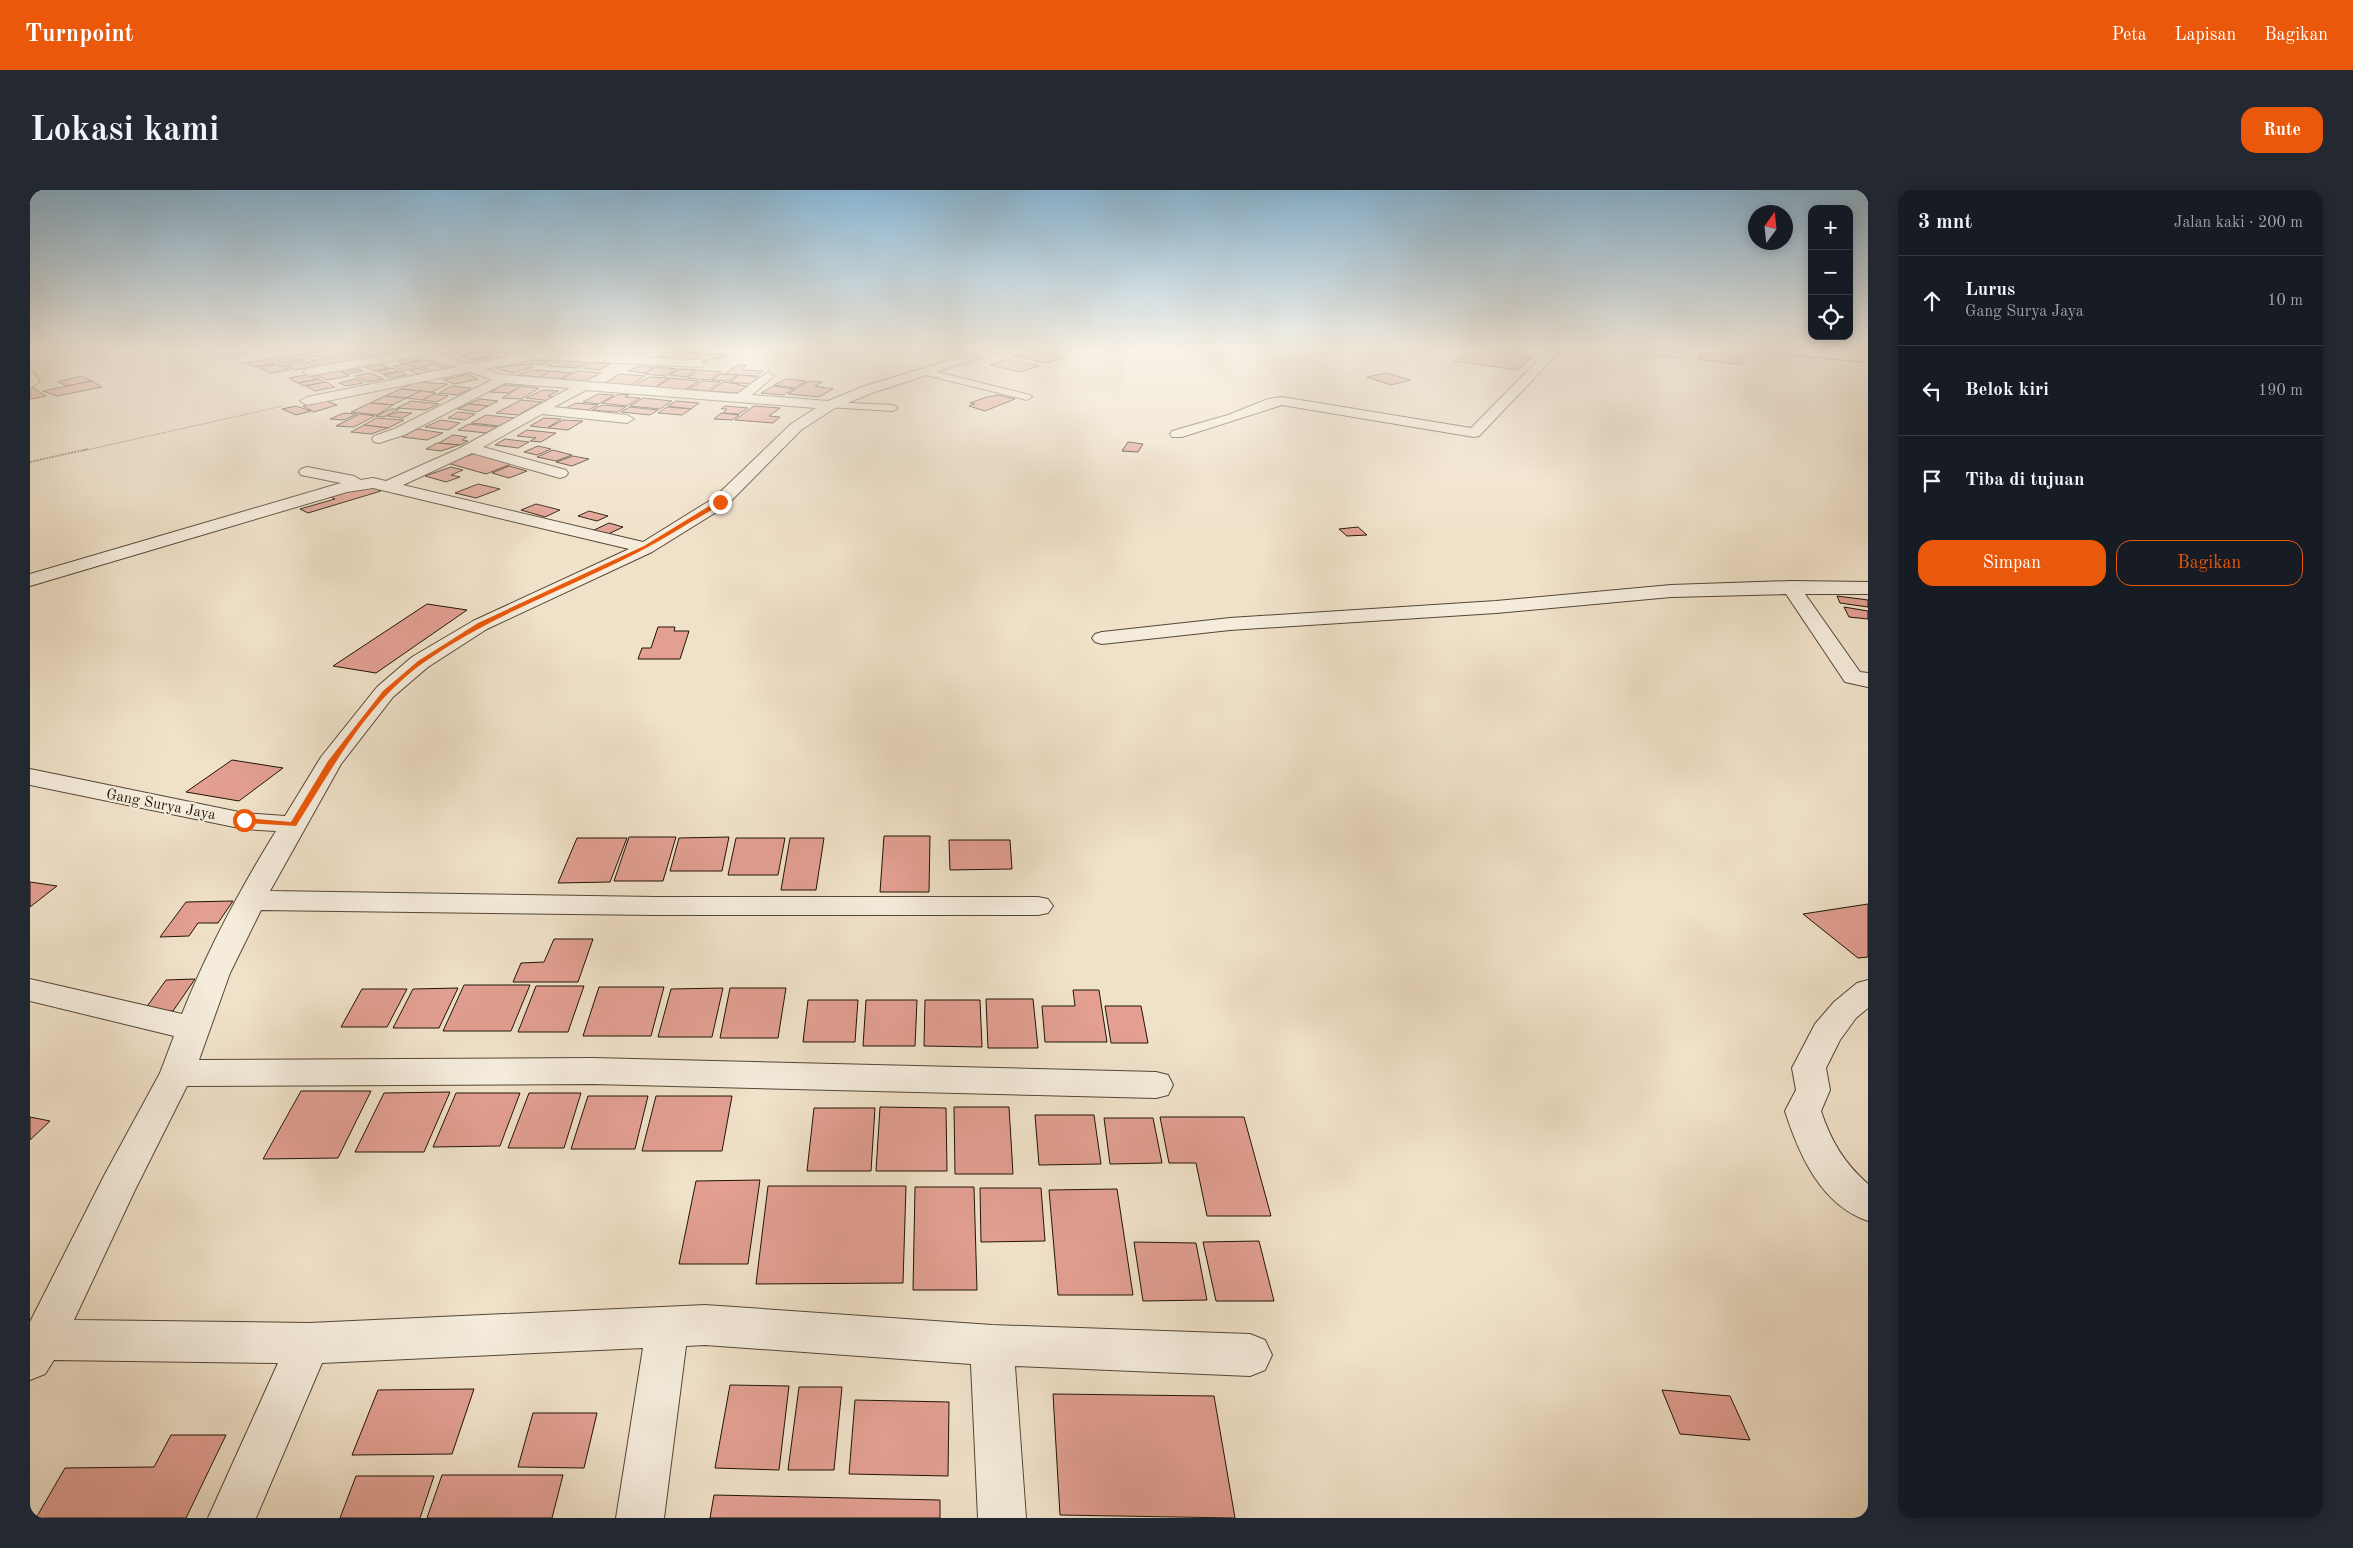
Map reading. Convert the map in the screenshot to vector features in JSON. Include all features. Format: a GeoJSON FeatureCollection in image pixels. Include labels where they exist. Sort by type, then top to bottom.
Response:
{"type":"FeatureCollection","features":[{"type":"Feature","properties":{"kind":"street"},"geometry":{"type":"LineString","coordinates":[[379,439],[398,432],[440,411]]}},
{"type":"Feature","properties":{"kind":"street"},"geometry":{"type":"LineString","coordinates":[[388,486],[469,448],[538,411]]}},
{"type":"Feature","properties":{"kind":"street"},"geometry":{"type":"LineString","coordinates":[[549,411],[627,419]]}},
{"type":"Feature","properties":{"kind":"street"},"geometry":{"type":"LineString","coordinates":[[820,411],[796,426],[720,502],[646,548],[480,625],[420,662],[385,692],[330,762],[251,900],[214,973],[177,1073],[118,1185],[36,1350],[309,1343],[705,1325],[992,1345],[1250,1355]]}},
{"type":"Feature","properties":{"kind":"street"},"geometry":{"type":"LineString","coordinates":[[1177,434],[1251,411]]}},
{"type":"Feature","properties":{"kind":"street"},"geometry":{"type":"LineString","coordinates":[[1342,411],[1474,433],[1496,411]]}},
{"type":"Feature","properties":{"kind":"street"},"geometry":{"type":"LineString","coordinates":[[469,448],[560,473]]}},
{"type":"Feature","properties":{"kind":"street"},"geometry":{"type":"LineString","coordinates":[[307,472],[388,486],[646,548]]}},
{"type":"Feature","properties":{"kind":"street"},"geometry":{"type":"LineString","coordinates":[[30,580],[365,483]]}},
{"type":"Feature","properties":{"kind":"street"},"geometry":{"type":"LineString","coordinates":[[1102,638],[1230,624],[1496,607],[1671,592],[1791,587],[1868,588]]}},
{"type":"Feature","properties":{"kind":"street"},"geometry":{"type":"LineString","coordinates":[[1791,587],[1860,678],[1868,697]]}},
{"type":"Feature","properties":{"kind":"street","name":"Gang Surya Jaya"},"geometry":{"type":"LineString","coordinates":[[30,777],[244,820],[293,824]]}},
{"type":"Feature","properties":{"kind":"street"},"geometry":{"type":"LineString","coordinates":[[251,900],[655,906],[1038,906]]}},
{"type":"Feature","properties":{"kind":"street"},"geometry":{"type":"LineString","coordinates":[[30,990],[193,1029]]}},
{"type":"Feature","properties":{"kind":"street"},"geometry":{"type":"LineString","coordinates":[[1868,992],[1845,1010],[1827,1033],[1809,1068],[1813,1090],[1803,1111],[1813,1143],[1841,1184],[1868,1205]]}},
{"type":"Feature","properties":{"kind":"street"},"geometry":{"type":"LineString","coordinates":[[177,1073],[593,1071],[1156,1085]]}},
{"type":"Feature","properties":{"kind":"street"},"geometry":{"type":"LineString","coordinates":[[640,1518],[667,1327]]}},
{"type":"Feature","properties":{"kind":"street"},"geometry":{"type":"LineString","coordinates":[[232,1518],[309,1343]]}},
{"type":"Feature","properties":{"kind":"street"},"geometry":{"type":"LineString","coordinates":[[992,1345],[1002,1518]]}},
{"type":"Feature","properties":{"kind":"path"},"geometry":{"type":"LineString","coordinates":[[30,462],[262,411]]}},
{"type":"Feature","properties":{"kind":"building"},"geometry":{"type":"Polygon","coordinates":[[[287,411],[311,411],[296,415],[287,411]]]}},
{"type":"Feature","properties":{"kind":"building"},"geometry":{"type":"Polygon","coordinates":[[[353,411],[383,411],[377,415],[351,412],[353,411]]]}},
{"type":"Feature","properties":{"kind":"building"},"geometry":{"type":"Polygon","coordinates":[[[387,411],[395,411],[384,417],[376,416],[387,411]]]}},
{"type":"Feature","properties":{"kind":"building"},"geometry":{"type":"Polygon","coordinates":[[[500,411],[525,411],[518,415],[496,413],[500,411]]]}},
{"type":"Feature","properties":{"kind":"building"},"geometry":{"type":"Polygon","coordinates":[[[623,411],[656,411],[650,415],[621,412],[623,411]]]}},
{"type":"Feature","properties":{"kind":"building"},"geometry":{"type":"Polygon","coordinates":[[[661,411],[688,411],[682,415],[658,413],[661,411]]]}},
{"type":"Feature","properties":{"kind":"building"},"geometry":{"type":"Polygon","coordinates":[[[725,411],[744,411],[739,414],[723,413],[725,411]]]}},
{"type":"Feature","properties":{"kind":"building"},"geometry":{"type":"Polygon","coordinates":[[[747,411],[776,411],[769,416],[780,417],[773,423],[735,420],[747,411]]]}},
{"type":"Feature","properties":{"kind":"building"},"geometry":{"type":"Polygon","coordinates":[[[398,412],[412,413],[402,418],[387,416],[398,412]]]}},
{"type":"Feature","properties":{"kind":"building"},"geometry":{"type":"Polygon","coordinates":[[[458,412],[475,414],[465,420],[448,418],[458,412]]]}},
{"type":"Feature","properties":{"kind":"building"},"geometry":{"type":"Polygon","coordinates":[[[344,413],[357,414],[344,420],[330,419],[344,413]]]}},
{"type":"Feature","properties":{"kind":"building"},"geometry":{"type":"Polygon","coordinates":[[[721,413],[739,415],[732,420],[714,419],[721,413]]]}},
{"type":"Feature","properties":{"kind":"building"},"geometry":{"type":"Polygon","coordinates":[[[360,414],[375,416],[354,427],[336,426],[360,414]]]}},
{"type":"Feature","properties":{"kind":"building"},"geometry":{"type":"Polygon","coordinates":[[[486,415],[514,418],[500,426],[471,423],[486,415]]]}},
{"type":"Feature","properties":{"kind":"building"},"geometry":{"type":"Polygon","coordinates":[[[376,418],[404,420],[388,428],[364,425],[376,418]]]}},
{"type":"Feature","properties":{"kind":"building"},"geometry":{"type":"Polygon","coordinates":[[[544,418],[561,419],[547,428],[530,426],[544,418]]]}},
{"type":"Feature","properties":{"kind":"building"},"geometry":{"type":"Polygon","coordinates":[[[441,420],[460,423],[448,430],[425,427],[441,420]]]}},
{"type":"Feature","properties":{"kind":"building"},"geometry":{"type":"Polygon","coordinates":[[[563,420],[583,421],[568,430],[548,428],[563,420]]]}},
{"type":"Feature","properties":{"kind":"building"},"geometry":{"type":"Polygon","coordinates":[[[469,424],[497,427],[486,433],[458,430],[469,424]]]}},
{"type":"Feature","properties":{"kind":"building"},"geometry":{"type":"Polygon","coordinates":[[[364,425],[388,428],[371,434],[351,432],[364,425]]]}},
{"type":"Feature","properties":{"kind":"building"},"geometry":{"type":"Polygon","coordinates":[[[417,429],[443,433],[427,440],[402,437],[417,429]]]}},
{"type":"Feature","properties":{"kind":"building"},"geometry":{"type":"Polygon","coordinates":[[[527,430],[556,433],[541,442],[530,441],[536,438],[517,436],[527,430]]]}},
{"type":"Feature","properties":{"kind":"building"},"geometry":{"type":"Polygon","coordinates":[[[453,435],[467,437],[462,440],[468,441],[460,445],[439,443],[453,435]]]}},
{"type":"Feature","properties":{"kind":"building"},"geometry":{"type":"Polygon","coordinates":[[[505,439],[529,442],[518,448],[495,445],[505,439]]]}},
{"type":"Feature","properties":{"kind":"building"},"geometry":{"type":"Polygon","coordinates":[[[1128,442],[1143,444],[1138,452],[1122,451],[1128,442]]]}},
{"type":"Feature","properties":{"kind":"building"},"geometry":{"type":"Polygon","coordinates":[[[437,443],[459,445],[441,451],[426,449],[437,443]]]}},
{"type":"Feature","properties":{"kind":"building"},"geometry":{"type":"Polygon","coordinates":[[[538,446],[551,449],[537,455],[524,452],[538,446]]]}},
{"type":"Feature","properties":{"kind":"building"},"geometry":{"type":"Polygon","coordinates":[[[553,450],[572,455],[556,461],[537,457],[553,450]]]}},
{"type":"Feature","properties":{"kind":"building"},"geometry":{"type":"Polygon","coordinates":[[[476,453],[514,463],[486,474],[447,463],[476,453]]]}},
{"type":"Feature","properties":{"kind":"building"},"geometry":{"type":"Polygon","coordinates":[[[573,456],[589,459],[572,466],[556,462],[573,456]]]}},
{"type":"Feature","properties":{"kind":"building"},"geometry":{"type":"Polygon","coordinates":[[[509,466],[527,471],[509,478],[492,473],[509,466]]]}},
{"type":"Feature","properties":{"kind":"building"},"geometry":{"type":"Polygon","coordinates":[[[451,467],[463,470],[451,475],[460,477],[446,482],[425,476],[451,467]]]}},
{"type":"Feature","properties":{"kind":"building"},"geometry":{"type":"Polygon","coordinates":[[[365,484],[381,491],[308,513],[300,509],[335,499],[328,496],[365,484]]]}},
{"type":"Feature","properties":{"kind":"building"},"geometry":{"type":"Polygon","coordinates":[[[478,484],[500,489],[476,498],[455,493],[478,484]]]}},
{"type":"Feature","properties":{"kind":"building"},"geometry":{"type":"Polygon","coordinates":[[[536,504],[560,510],[545,517],[521,510],[536,504]]]}},
{"type":"Feature","properties":{"kind":"building"},"geometry":{"type":"Polygon","coordinates":[[[589,511],[608,516],[597,521],[578,516],[589,511]]]}},
{"type":"Feature","properties":{"kind":"building"},"geometry":{"type":"Polygon","coordinates":[[[609,523],[623,527],[604,536],[590,532],[609,523]]]}},
{"type":"Feature","properties":{"kind":"building"},"geometry":{"type":"Polygon","coordinates":[[[1358,527],[1367,535],[1347,536],[1339,529],[1358,527]]]}},
{"type":"Feature","properties":{"kind":"building"},"geometry":{"type":"Polygon","coordinates":[[[1837,596],[1868,600],[1868,607],[1840,603],[1837,596]]]}},
{"type":"Feature","properties":{"kind":"building"},"geometry":{"type":"Polygon","coordinates":[[[427,604],[467,610],[376,673],[333,666],[427,604]]]}},
{"type":"Feature","properties":{"kind":"building"},"geometry":{"type":"Polygon","coordinates":[[[1844,607],[1868,611],[1868,619],[1849,617],[1844,607]]]}},
{"type":"Feature","properties":{"kind":"building"},"geometry":{"type":"Polygon","coordinates":[[[658,627],[675,627],[674,631],[689,631],[680,659],[638,659],[642,648],[651,648],[658,627]]]}},
{"type":"Feature","properties":{"kind":"building"},"geometry":{"type":"Polygon","coordinates":[[[232,760],[283,768],[239,801],[186,792],[232,760]]]}},
{"type":"Feature","properties":{"kind":"building"},"geometry":{"type":"Polygon","coordinates":[[[884,836],[930,836],[929,892],[880,892],[884,836]]]}},
{"type":"Feature","properties":{"kind":"building"},"geometry":{"type":"Polygon","coordinates":[[[629,837],[676,837],[663,881],[614,881],[629,837]]]}},
{"type":"Feature","properties":{"kind":"building"},"geometry":{"type":"Polygon","coordinates":[[[729,837],[722,871],[670,871],[679,838],[729,837]]]}},
{"type":"Feature","properties":{"kind":"building"},"geometry":{"type":"Polygon","coordinates":[[[577,838],[627,838],[610,882],[558,883],[577,838]]]}},
{"type":"Feature","properties":{"kind":"building"},"geometry":{"type":"Polygon","coordinates":[[[736,838],[785,838],[778,875],[728,875],[736,838]]]}},
{"type":"Feature","properties":{"kind":"building"},"geometry":{"type":"Polygon","coordinates":[[[790,838],[824,838],[816,890],[781,890],[790,838]]]}},
{"type":"Feature","properties":{"kind":"building"},"geometry":{"type":"Polygon","coordinates":[[[949,840],[1010,840],[1012,869],[950,870],[949,840]]]}},
{"type":"Feature","properties":{"kind":"building"},"geometry":{"type":"Polygon","coordinates":[[[30,882],[57,886],[30,907],[30,882]]]}},
{"type":"Feature","properties":{"kind":"building"},"geometry":{"type":"Polygon","coordinates":[[[233,901],[218,923],[198,923],[189,936],[160,937],[186,902],[233,901]]]}},
{"type":"Feature","properties":{"kind":"building"},"geometry":{"type":"Polygon","coordinates":[[[1868,904],[1868,957],[1858,958],[1803,914],[1868,904]]]}},
{"type":"Feature","properties":{"kind":"building"},"geometry":{"type":"Polygon","coordinates":[[[554,939],[593,939],[578,982],[513,982],[521,963],[544,962],[554,939]]]}},
{"type":"Feature","properties":{"kind":"building"},"geometry":{"type":"Polygon","coordinates":[[[195,979],[173,1011],[143,1012],[166,980],[195,979]]]}},
{"type":"Feature","properties":{"kind":"building"},"geometry":{"type":"Polygon","coordinates":[[[464,985],[530,985],[511,1031],[443,1031],[464,985]]]}},
{"type":"Feature","properties":{"kind":"building"},"geometry":{"type":"Polygon","coordinates":[[[536,986],[584,986],[568,1032],[518,1032],[536,986]]]}},
{"type":"Feature","properties":{"kind":"building"},"geometry":{"type":"Polygon","coordinates":[[[599,987],[664,987],[651,1036],[583,1036],[599,987]]]}},
{"type":"Feature","properties":{"kind":"building"},"geometry":{"type":"Polygon","coordinates":[[[458,988],[439,1028],[393,1028],[413,989],[458,988]]]}},
{"type":"Feature","properties":{"kind":"building"},"geometry":{"type":"Polygon","coordinates":[[[723,988],[712,1037],[658,1037],[671,989],[723,988]]]}},
{"type":"Feature","properties":{"kind":"building"},"geometry":{"type":"Polygon","coordinates":[[[730,988],[786,988],[778,1038],[720,1038],[730,988]]]}},
{"type":"Feature","properties":{"kind":"building"},"geometry":{"type":"Polygon","coordinates":[[[362,989],[407,989],[387,1027],[341,1027],[362,989]]]}},
{"type":"Feature","properties":{"kind":"building"},"geometry":{"type":"Polygon","coordinates":[[[1073,990],[1099,990],[1107,1042],[1045,1042],[1042,1006],[1075,1006],[1073,990]]]}},
{"type":"Feature","properties":{"kind":"building"},"geometry":{"type":"Polygon","coordinates":[[[986,999],[1033,999],[1038,1048],[988,1048],[986,999]]]}},
{"type":"Feature","properties":{"kind":"building"},"geometry":{"type":"Polygon","coordinates":[[[808,1000],[858,1000],[855,1042],[803,1042],[808,1000]]]}},
{"type":"Feature","properties":{"kind":"building"},"geometry":{"type":"Polygon","coordinates":[[[866,1000],[917,1000],[915,1046],[863,1046],[866,1000]]]}},
{"type":"Feature","properties":{"kind":"building"},"geometry":{"type":"Polygon","coordinates":[[[925,1000],[980,1000],[982,1047],[924,1046],[925,1000]]]}},
{"type":"Feature","properties":{"kind":"building"},"geometry":{"type":"Polygon","coordinates":[[[1105,1006],[1141,1006],[1148,1043],[1111,1043],[1105,1006]]]}},
{"type":"Feature","properties":{"kind":"building"},"geometry":{"type":"Polygon","coordinates":[[[301,1091],[371,1091],[338,1158],[263,1159],[301,1091]]]}},
{"type":"Feature","properties":{"kind":"building"},"geometry":{"type":"Polygon","coordinates":[[[450,1092],[424,1152],[355,1152],[384,1093],[450,1092]]]}},
{"type":"Feature","properties":{"kind":"building"},"geometry":{"type":"Polygon","coordinates":[[[456,1093],[520,1093],[500,1146],[433,1147],[456,1093]]]}},
{"type":"Feature","properties":{"kind":"building"},"geometry":{"type":"Polygon","coordinates":[[[529,1093],[581,1093],[564,1148],[508,1148],[529,1093]]]}},
{"type":"Feature","properties":{"kind":"building"},"geometry":{"type":"Polygon","coordinates":[[[588,1096],[648,1096],[635,1149],[571,1149],[588,1096]]]}},
{"type":"Feature","properties":{"kind":"building"},"geometry":{"type":"Polygon","coordinates":[[[656,1096],[732,1096],[722,1151],[642,1151],[656,1096]]]}},
{"type":"Feature","properties":{"kind":"building"},"geometry":{"type":"Polygon","coordinates":[[[880,1107],[946,1108],[947,1171],[876,1171],[880,1107]]]}},
{"type":"Feature","properties":{"kind":"building"},"geometry":{"type":"Polygon","coordinates":[[[954,1107],[1009,1107],[1013,1174],[955,1174],[954,1107]]]}},
{"type":"Feature","properties":{"kind":"building"},"geometry":{"type":"Polygon","coordinates":[[[814,1108],[875,1108],[871,1171],[807,1171],[814,1108]]]}},
{"type":"Feature","properties":{"kind":"building"},"geometry":{"type":"Polygon","coordinates":[[[1035,1115],[1094,1115],[1101,1164],[1039,1165],[1035,1115]]]}},
{"type":"Feature","properties":{"kind":"building"},"geometry":{"type":"Polygon","coordinates":[[[30,1117],[50,1121],[30,1140],[30,1117]]]}},
{"type":"Feature","properties":{"kind":"building"},"geometry":{"type":"Polygon","coordinates":[[[1160,1117],[1244,1117],[1271,1216],[1207,1216],[1196,1163],[1169,1163],[1160,1117]]]}},
{"type":"Feature","properties":{"kind":"building"},"geometry":{"type":"Polygon","coordinates":[[[1104,1118],[1153,1118],[1162,1163],[1110,1164],[1104,1118]]]}},
{"type":"Feature","properties":{"kind":"building"},"geometry":{"type":"Polygon","coordinates":[[[760,1180],[748,1264],[679,1264],[696,1181],[760,1180]]]}},
{"type":"Feature","properties":{"kind":"building"},"geometry":{"type":"Polygon","coordinates":[[[768,1186],[906,1186],[903,1283],[756,1284],[768,1186]]]}},
{"type":"Feature","properties":{"kind":"building"},"geometry":{"type":"Polygon","coordinates":[[[915,1187],[974,1187],[977,1290],[913,1290],[915,1187]]]}},
{"type":"Feature","properties":{"kind":"building"},"geometry":{"type":"Polygon","coordinates":[[[980,1188],[1041,1188],[1045,1241],[981,1242],[980,1188]]]}},
{"type":"Feature","properties":{"kind":"building"},"geometry":{"type":"Polygon","coordinates":[[[1117,1189],[1133,1295],[1058,1295],[1049,1190],[1117,1189]]]}},
{"type":"Feature","properties":{"kind":"building"},"geometry":{"type":"Polygon","coordinates":[[[1259,1241],[1274,1301],[1216,1301],[1203,1242],[1259,1241]]]}},
{"type":"Feature","properties":{"kind":"building"},"geometry":{"type":"Polygon","coordinates":[[[1134,1242],[1196,1243],[1207,1300],[1143,1301],[1134,1242]]]}},
{"type":"Feature","properties":{"kind":"building"},"geometry":{"type":"Polygon","coordinates":[[[730,1385],[789,1386],[779,1470],[715,1468],[730,1385]]]}},
{"type":"Feature","properties":{"kind":"building"},"geometry":{"type":"Polygon","coordinates":[[[799,1387],[842,1387],[834,1470],[788,1470],[799,1387]]]}},
{"type":"Feature","properties":{"kind":"building"},"geometry":{"type":"Polygon","coordinates":[[[474,1389],[452,1454],[352,1455],[378,1390],[474,1389]]]}},
{"type":"Feature","properties":{"kind":"building"},"geometry":{"type":"Polygon","coordinates":[[[1662,1390],[1730,1396],[1750,1440],[1680,1434],[1662,1390]]]}},
{"type":"Feature","properties":{"kind":"building"},"geometry":{"type":"Polygon","coordinates":[[[1053,1394],[1214,1396],[1235,1518],[1060,1515],[1053,1394]]]}},
{"type":"Feature","properties":{"kind":"building"},"geometry":{"type":"Polygon","coordinates":[[[855,1400],[949,1402],[948,1476],[849,1474],[855,1400]]]}},
{"type":"Feature","properties":{"kind":"building"},"geometry":{"type":"Polygon","coordinates":[[[533,1413],[597,1413],[584,1468],[518,1467],[533,1413]]]}},
{"type":"Feature","properties":{"kind":"building"},"geometry":{"type":"Polygon","coordinates":[[[171,1435],[226,1435],[186,1518],[36,1518],[65,1468],[154,1467],[171,1435]]]}},
{"type":"Feature","properties":{"kind":"building"},"geometry":{"type":"Polygon","coordinates":[[[442,1475],[563,1475],[552,1518],[427,1518],[442,1475]]]}},
{"type":"Feature","properties":{"kind":"building"},"geometry":{"type":"Polygon","coordinates":[[[356,1476],[434,1476],[420,1518],[340,1518],[356,1476]]]}},
{"type":"Feature","properties":{"kind":"building"},"geometry":{"type":"Polygon","coordinates":[[[714,1495],[940,1500],[940,1518],[710,1518],[714,1495]]]}},
{"type":"Feature","properties":{"kind":"route"},"geometry":{"type":"LineString","coordinates":[[244,820],[293,824],[330,762],[385,692],[420,662],[480,625],[646,548],[720,502]]}}]}
